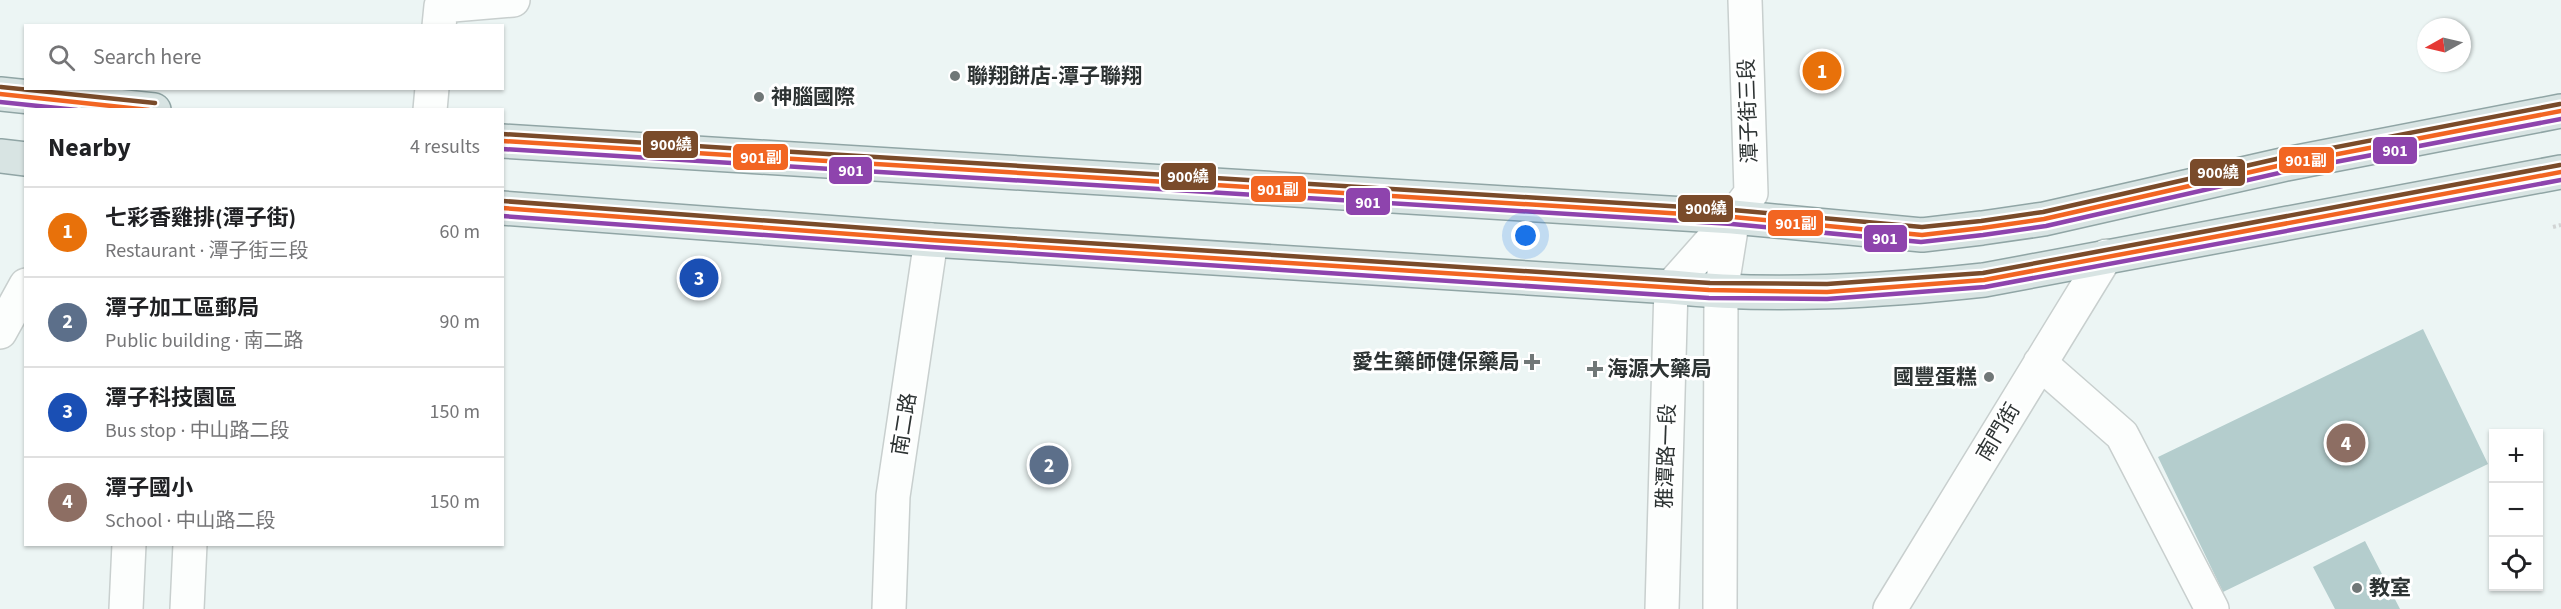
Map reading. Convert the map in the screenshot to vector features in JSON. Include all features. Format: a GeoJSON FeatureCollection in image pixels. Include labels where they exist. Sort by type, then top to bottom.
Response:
{"type":"FeatureCollection","features":[{"type":"Feature","properties":{"kind":"main road"},"geometry":{"type":"LineString","coordinates":[[0,94],[110,108]]}},
{"type":"Feature","properties":{"kind":"main road"},"geometry":{"type":"LineString","coordinates":[[504,141],[1733,217],[1922,235],[2044,219],[2286,164],[2561,111]]}},
{"type":"Feature","properties":{"kind":"main road"},"geometry":{"type":"LineString","coordinates":[[0,156],[24,159]]}},
{"type":"Feature","properties":{"kind":"main road"},"geometry":{"type":"LineString","coordinates":[[504,208],[932,240],[1721,292],[1908,288],[1984,280],[2561,172]]}},
{"type":"Feature","properties":{"kind":"street"},"geometry":{"type":"LineString","coordinates":[[439,24],[441,6],[513,0]]}},
{"type":"Feature","properties":{"kind":"street","name":"潭子街三段"},"geometry":{"type":"LineString","coordinates":[[1733,217],[1751,193],[1744,0]]}},
{"type":"Feature","properties":{"kind":"street"},"geometry":{"type":"LineString","coordinates":[[430,108],[432,90]]}},
{"type":"Feature","properties":{"kind":"street"},"geometry":{"type":"LineString","coordinates":[[1671,287],[1733,217]]}},
{"type":"Feature","properties":{"kind":"street"},"geometry":{"type":"LineString","coordinates":[[1720,609],[1721,292],[1733,217]]}},
{"type":"Feature","properties":{"kind":"street","name":"南二路"},"geometry":{"type":"LineString","coordinates":[[889,609],[893,496],[932,240]]}},
{"type":"Feature","properties":{"kind":"street","name":"南門街"},"geometry":{"type":"LineString","coordinates":[[1890,609],[2106,256]]}},
{"type":"Feature","properties":{"kind":"street","name":"雅潭路一段"},"geometry":{"type":"LineString","coordinates":[[1662,609],[1671,287]]}},
{"type":"Feature","properties":{"kind":"street"},"geometry":{"type":"LineString","coordinates":[[0,332],[24,289]]}},
{"type":"Feature","properties":{"kind":"street"},"geometry":{"type":"LineString","coordinates":[[2040,363],[2122,435],[2212,609]]}},
{"type":"Feature","properties":{"kind":"street"},"geometry":{"type":"LineString","coordinates":[[126,609],[129,546]]}},
{"type":"Feature","properties":{"kind":"street"},"geometry":{"type":"LineString","coordinates":[[187,609],[190,546]]}},
{"type":"Feature","properties":{"kind":"path"},"geometry":{"type":"LineString","coordinates":[[2553,227],[2561,225]]}},
{"type":"Feature","properties":{"kind":"building"},"geometry":{"type":"Polygon","coordinates":[[[2423,329],[2488,464],[2223,592],[2158,457],[2423,329]]]}},
{"type":"Feature","properties":{"kind":"building","name":"教室"},"geometry":{"type":"Polygon","coordinates":[[[2365,541],[2400,609],[2335,609],[2313,567],[2365,541]]]}},
{"type":"Feature","properties":{"kind":"transit line","name":"900繞"},"geometry":{"type":"LineString","coordinates":[[1,87],[24,89]]}},
{"type":"Feature","properties":{"kind":"transit line","name":"900繞"},"geometry":{"type":"LineString","coordinates":[[30,90],[155,103]]}},
{"type":"Feature","properties":{"kind":"transit line","name":"901副"},"geometry":{"type":"LineString","coordinates":[[0,94],[130,108]]}},
{"type":"Feature","properties":{"kind":"transit line","name":"901"},"geometry":{"type":"LineString","coordinates":[[0,102],[58,108]]}},
{"type":"Feature","properties":{"kind":"transit line","name":"900繞"},"geometry":{"type":"LineString","coordinates":[[504,134],[1733,210],[1922,227],[2043,212],[2285,157],[2560,104]]}},
{"type":"Feature","properties":{"kind":"transit line","name":"901副"},"geometry":{"type":"LineString","coordinates":[[504,141],[1733,217],[1922,235],[2044,219],[2286,164],[2561,111]]}},
{"type":"Feature","properties":{"kind":"transit line","name":"901"},"geometry":{"type":"LineString","coordinates":[[504,149],[1732,224],[1921,242],[2046,226],[2288,171],[2561,119]]}},
{"type":"Feature","properties":{"kind":"transit line","name":"900繞"},"geometry":{"type":"LineString","coordinates":[[504,201],[932,233],[1710,283],[1827,284],[1983,273],[2560,165]]}},
{"type":"Feature","properties":{"kind":"transit line","name":"901副"},"geometry":{"type":"LineString","coordinates":[[504,208],[931,240],[1709,290],[1827,292],[1984,280],[2561,172]]}},
{"type":"Feature","properties":{"kind":"transit line","name":"901"},"geometry":{"type":"LineString","coordinates":[[504,216],[931,247],[1709,298],[1827,299],[1985,287],[2561,180]]}},
{"type":"Feature","properties":{"kind":"place","name":"七彩香雞排(潭子街)"},"geometry":{"type":"Point","coordinates":[1822,71]}},
{"type":"Feature","properties":{"kind":"place","name":"聯翔餅店-潭子聯翔"},"geometry":{"type":"Point","coordinates":[955,76]}},
{"type":"Feature","properties":{"kind":"place","name":"神腦國際"},"geometry":{"type":"Point","coordinates":[759,97]}},
{"type":"Feature","properties":{"kind":"place","name":"潭子科技園區"},"geometry":{"type":"Point","coordinates":[699,278]}},
{"type":"Feature","properties":{"kind":"place","name":"愛生藥師健保藥局"},"geometry":{"type":"Point","coordinates":[1532,362]}},
{"type":"Feature","properties":{"kind":"place","name":"海源大藥局"},"geometry":{"type":"Point","coordinates":[1595,369]}},
{"type":"Feature","properties":{"kind":"place","name":"國豐蛋糕"},"geometry":{"type":"Point","coordinates":[1989,377]}},
{"type":"Feature","properties":{"kind":"place","name":"潭子國小"},"geometry":{"type":"Point","coordinates":[2346,443]}},
{"type":"Feature","properties":{"kind":"place","name":"潭子加工區郵局"},"geometry":{"type":"Point","coordinates":[1049,465]}},
{"type":"Feature","properties":{"kind":"place","name":"教室"},"geometry":{"type":"Point","coordinates":[2357,588]}}]}
